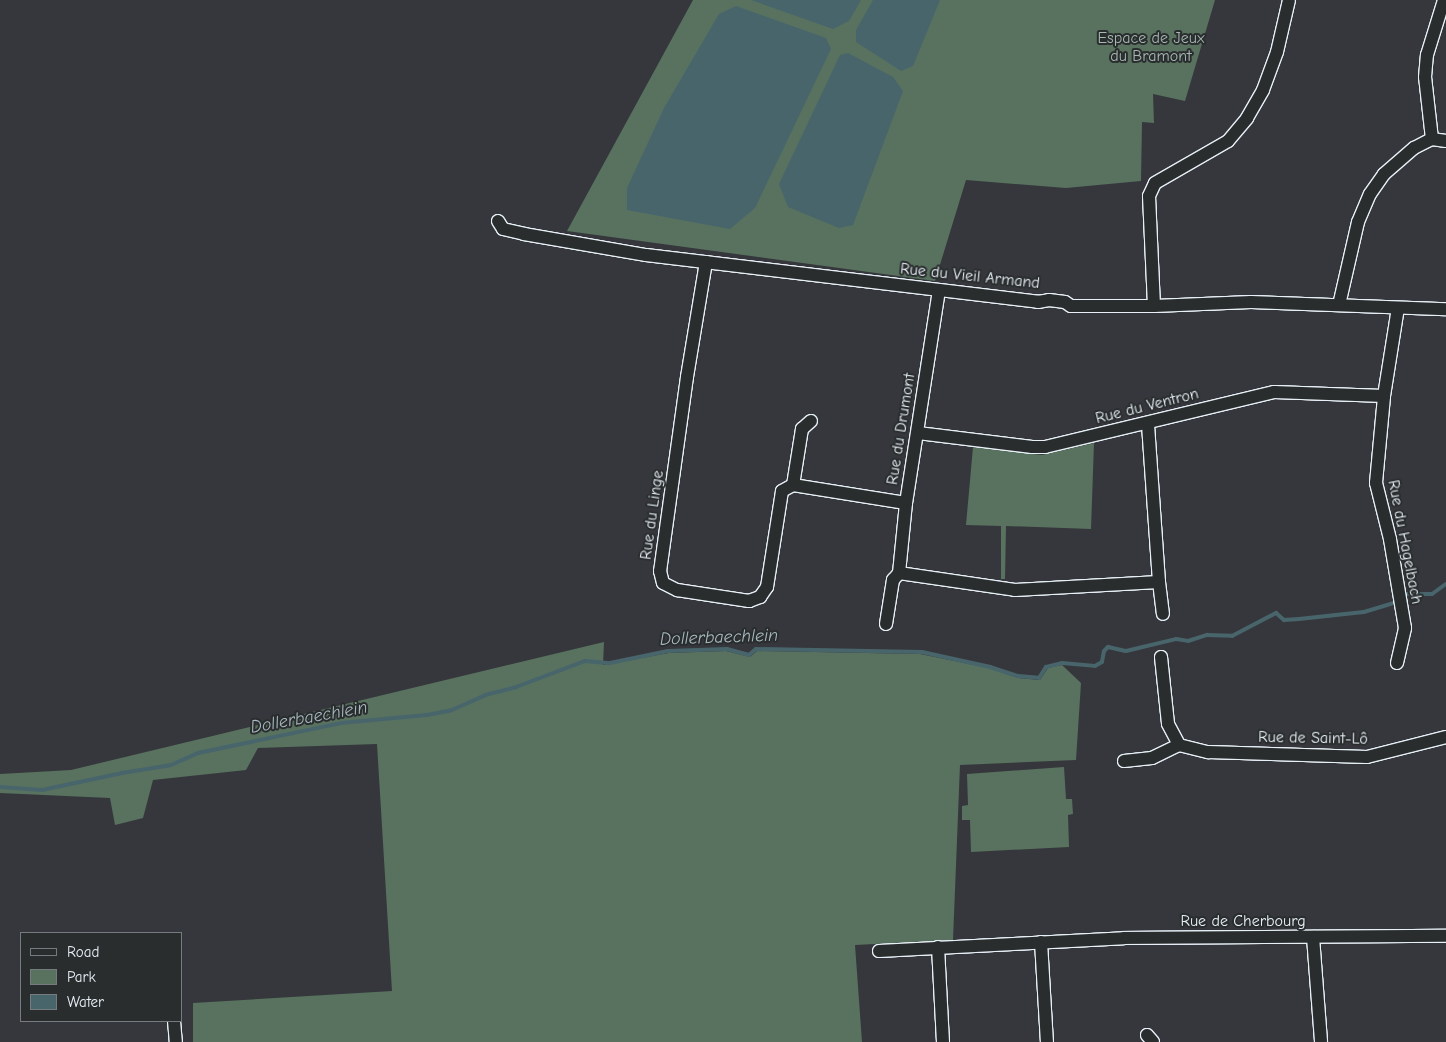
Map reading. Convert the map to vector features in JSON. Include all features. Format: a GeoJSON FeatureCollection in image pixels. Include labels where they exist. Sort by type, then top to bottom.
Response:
{"type":"FeatureCollection","features":[{"type":"Feature","properties":{"kind":"street"},"geometry":{"type":"LineString","coordinates":[[1154,306],[1150,196],[1155,183],[1228,141],[1247,118],[1263,90],[1277,52],[1289,0]]}},
{"type":"Feature","properties":{"kind":"street"},"geometry":{"type":"LineString","coordinates":[[1432,138],[1425,77],[1427,54],[1444,0]]}},
{"type":"Feature","properties":{"kind":"street"},"geometry":{"type":"LineString","coordinates":[[1339,305],[1358,222],[1370,194],[1384,174],[1414,148],[1432,138],[1446,141]]}},
{"type":"Feature","properties":{"kind":"street","name":"Rue du Vieil Armand"},"geometry":{"type":"LineString","coordinates":[[498,221],[503,229],[524,234],[646,255],[1038,302],[1049,300],[1065,302],[1072,306],[1154,306],[1251,302],[1446,309]]}},
{"type":"Feature","properties":{"kind":"street","name":"Rue du Linge"},"geometry":{"type":"LineString","coordinates":[[706,262],[687,377],[660,571],[663,583],[677,590],[749,601],[760,597],[767,587],[782,491],[793,485],[802,429],[811,422]]}},
{"type":"Feature","properties":{"kind":"street","name":"Rue du Drumont"},"geometry":{"type":"LineString","coordinates":[[886,624],[893,580],[899,573],[906,503],[939,290]]}},
{"type":"Feature","properties":{"kind":"street","name":"Rue du Hagelbach"},"geometry":{"type":"LineString","coordinates":[[1397,663],[1405,628],[1390,539],[1376,483],[1384,396],[1398,308]]}},
{"type":"Feature","properties":{"kind":"street","name":"Rue du Ventron"},"geometry":{"type":"LineString","coordinates":[[918,433],[1032,447],[1045,446],[1274,392],[1384,396]]}},
{"type":"Feature","properties":{"kind":"street"},"geometry":{"type":"LineString","coordinates":[[1148,423],[1163,614]]}},
{"type":"Feature","properties":{"kind":"street"},"geometry":{"type":"LineString","coordinates":[[793,485],[906,503]]}},
{"type":"Feature","properties":{"kind":"street"},"geometry":{"type":"LineString","coordinates":[[899,573],[1015,590],[1159,582]]}},
{"type":"Feature","properties":{"kind":"street"},"geometry":{"type":"LineString","coordinates":[[1124,761],[1152,758],[1179,745],[1168,724],[1161,657]]}},
{"type":"Feature","properties":{"kind":"street","name":"Rue de Saint-Lô"},"geometry":{"type":"LineString","coordinates":[[1179,745],[1208,752],[1366,757],[1446,737]]}},
{"type":"Feature","properties":{"kind":"street","name":"Rue de Cherbourg"},"geometry":{"type":"LineString","coordinates":[[878,951],[1148,938],[1446,936]]}},
{"type":"Feature","properties":{"kind":"street"},"geometry":{"type":"LineString","coordinates":[[1313,937],[1321,1042]]}},
{"type":"Feature","properties":{"kind":"street"},"geometry":{"type":"LineString","coordinates":[[1041,942],[1047,1042]]}},
{"type":"Feature","properties":{"kind":"street"},"geometry":{"type":"LineString","coordinates":[[938,948],[943,1042]]}},
{"type":"Feature","properties":{"kind":"street"},"geometry":{"type":"LineString","coordinates":[[174,1022],[176,1042]]}},
{"type":"Feature","properties":{"kind":"green space","name":"Espace de Jeux du Bramont"},"geometry":{"type":"Polygon","coordinates":[[[693,0],[1215,0],[1185,101],[1153,94],[1154,123],[1142,122],[1141,181],[1066,188],[966,180],[935,281],[567,231],[693,0]]]}},
{"type":"Feature","properties":{"kind":"green space"},"geometry":{"type":"Polygon","coordinates":[[[1094,443],[1091,529],[1006,526],[1005,579],[1001,579],[1001,526],[966,525],[973,447],[1042,455],[1094,443]]]}},
{"type":"Feature","properties":{"kind":"green space"},"geometry":{"type":"Polygon","coordinates":[[[604,642],[603,665],[669,653],[726,651],[750,657],[757,651],[920,654],[989,668],[1018,678],[1040,680],[1048,668],[1062,665],[1081,683],[1076,760],[960,765],[953,940],[855,945],[862,1042],[193,1042],[193,1003],[392,991],[377,744],[258,748],[246,770],[153,780],[143,818],[115,825],[110,798],[0,793],[0,774],[71,770],[604,642]]]}},
{"type":"Feature","properties":{"kind":"green space"},"geometry":{"type":"Polygon","coordinates":[[[1064,767],[1066,799],[1072,799],[1073,814],[1068,815],[1069,847],[971,852],[970,820],[962,820],[962,806],[968,805],[967,774],[1064,767]]]}},
{"type":"Feature","properties":{"kind":"water"},"geometry":{"type":"Polygon","coordinates":[[[751,0],[861,0],[849,21],[833,29],[751,0]]]}},
{"type":"Feature","properties":{"kind":"water"},"geometry":{"type":"Polygon","coordinates":[[[873,0],[940,0],[913,66],[901,71],[856,42],[856,30],[873,0]]]}},
{"type":"Feature","properties":{"kind":"water"},"geometry":{"type":"Polygon","coordinates":[[[736,6],[826,38],[831,49],[755,208],[730,229],[627,210],[627,188],[664,108],[719,14],[736,6]]]}},
{"type":"Feature","properties":{"kind":"water"},"geometry":{"type":"Polygon","coordinates":[[[848,53],[893,77],[903,91],[853,225],[839,228],[788,207],[779,184],[840,55],[848,53]]]}},
{"type":"Feature","properties":{"kind":"waterway","name":"Dollerbaechlein"},"geometry":{"type":"LineString","coordinates":[[1402,594],[1432,594],[1446,584]]}},
{"type":"Feature","properties":{"kind":"waterway","name":"Dollerbaechlein"},"geometry":{"type":"LineString","coordinates":[[0,787],[42,790],[171,765],[198,753],[341,723],[427,715],[452,710],[485,695],[516,687],[585,661],[610,663],[668,651],[727,649],[749,655],[756,649],[922,652],[990,667],[1018,676],[1039,678],[1046,667],[1062,663],[1095,666],[1102,662],[1104,651],[1108,647],[1126,651],[1176,639],[1188,641],[1207,635],[1232,636],[1276,613],[1284,620],[1299,619],[1364,612],[1397,602]]}}]}
